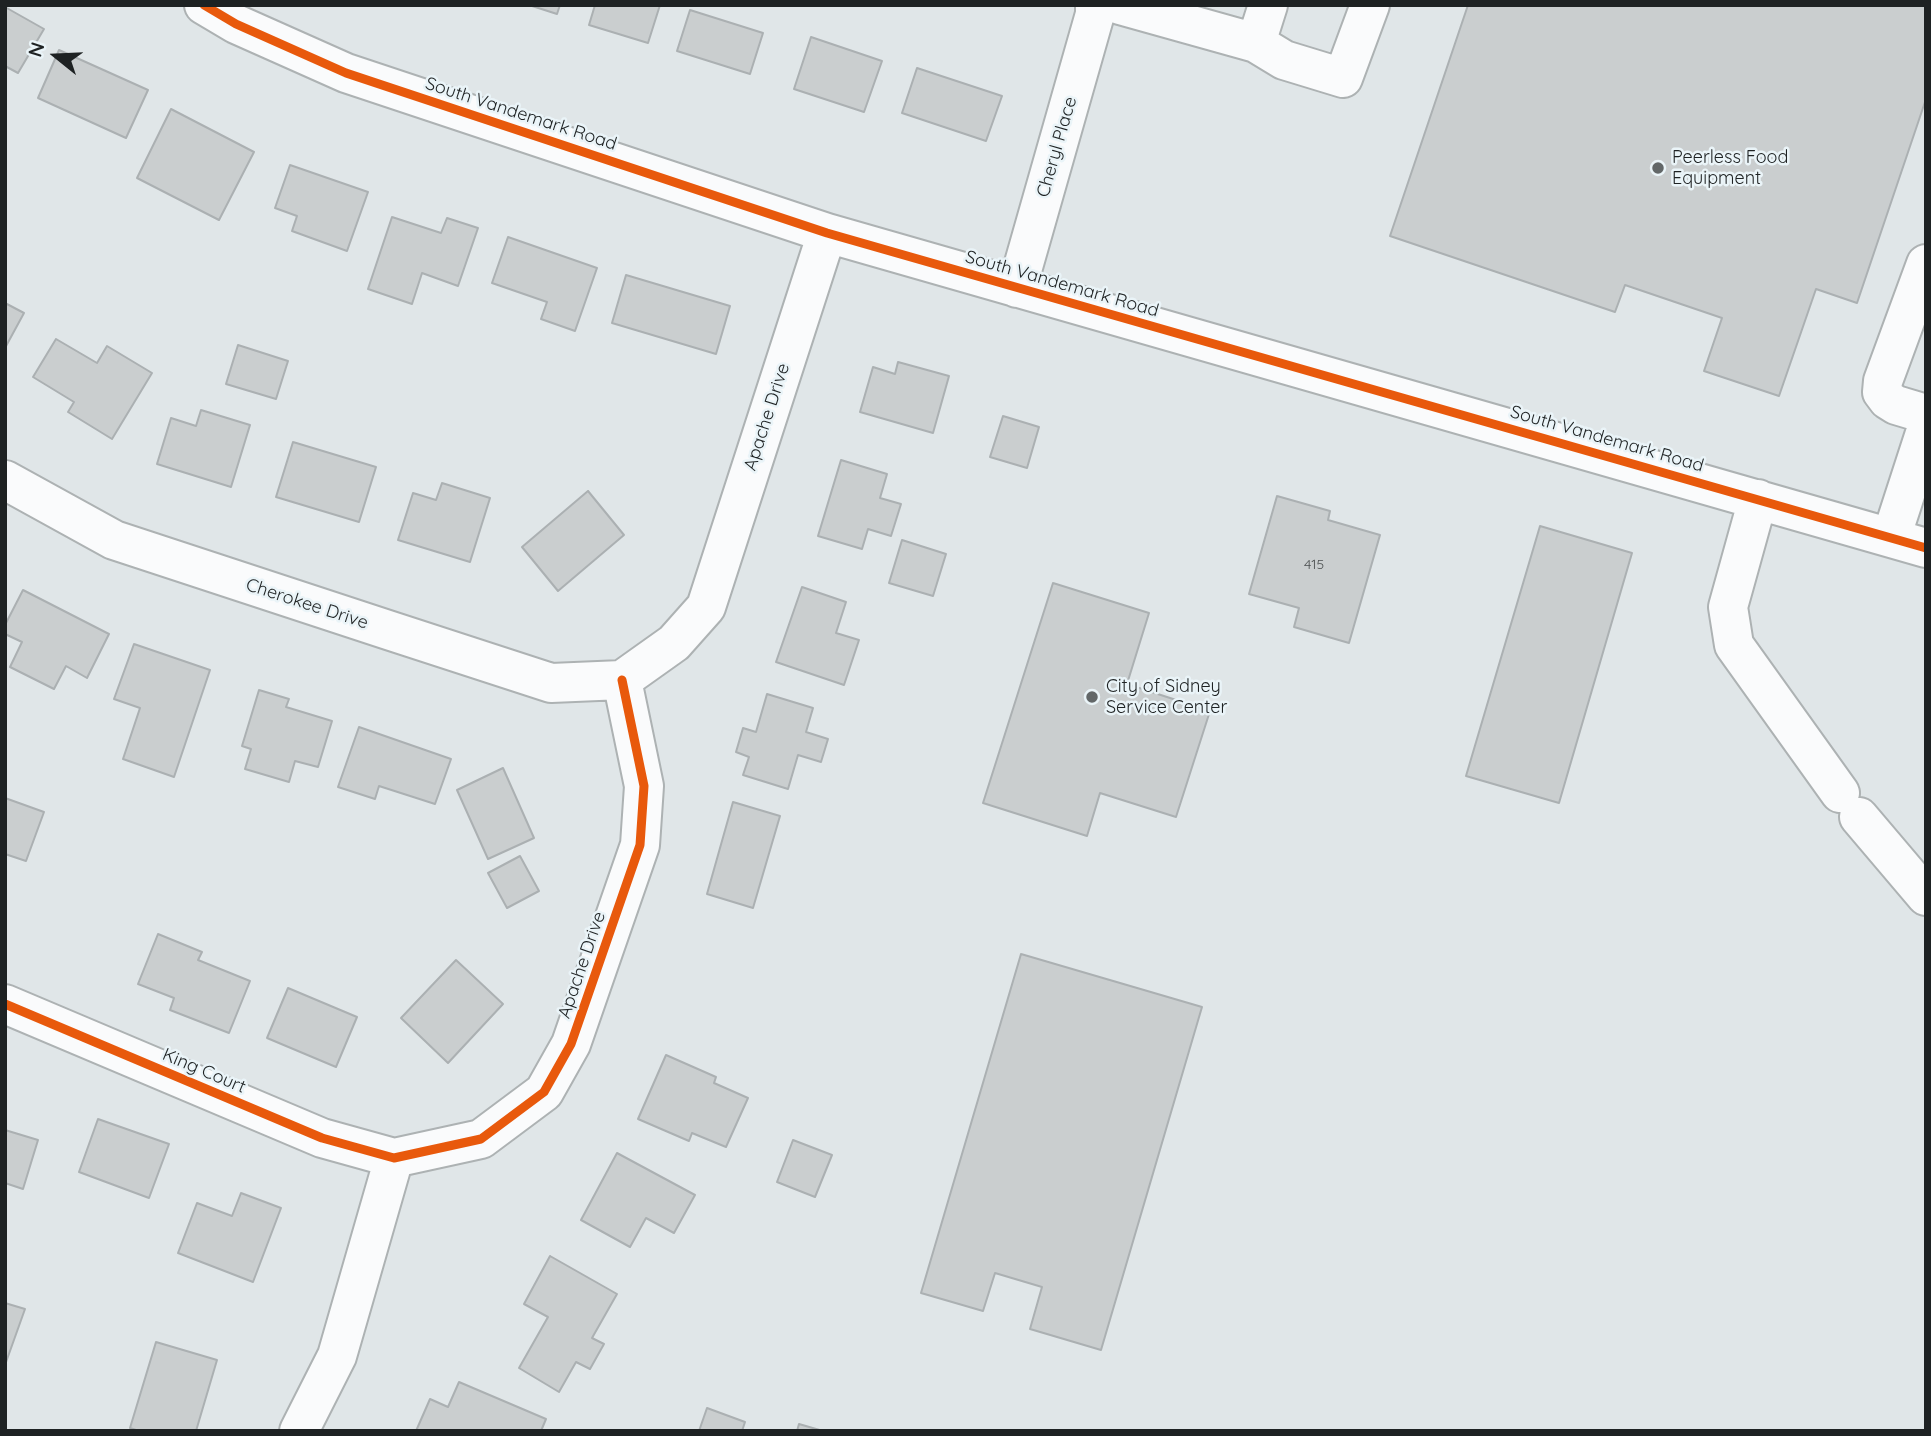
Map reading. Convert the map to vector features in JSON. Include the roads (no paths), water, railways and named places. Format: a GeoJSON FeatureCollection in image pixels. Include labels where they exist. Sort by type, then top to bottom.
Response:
{"type":"FeatureCollection","features":[{"type":"Feature","properties":{"kind":"street","name":"South Vandemark Road"},"geometry":{"type":"LineString","coordinates":[[204,5],[236,24],[346,73],[827,233],[1908,543]]}},
{"type":"Feature","properties":{"kind":"street","name":"Cheryl Place"},"geometry":{"type":"LineString","coordinates":[[1017,288],[1095,14],[1095,5]]}},
{"type":"Feature","properties":{"kind":"street"},"geometry":{"type":"LineString","coordinates":[[1120,5],[1256,43],[1284,60],[1343,78],[1370,5]]}},
{"type":"Feature","properties":{"kind":"street"},"geometry":{"type":"LineString","coordinates":[[1256,43],[1268,5]]}},
{"type":"Feature","properties":{"kind":"street","name":"Apache Drive"},"geometry":{"type":"LineString","coordinates":[[394,1158],[481,1139],[544,1092],[571,1044],[640,845],[644,786],[622,680],[674,643],[706,607],[827,233]]}},
{"type":"Feature","properties":{"kind":"street"},"geometry":{"type":"LineString","coordinates":[[1926,264],[1882,381],[1882,392],[1896,405],[1926,414]]}},
{"type":"Feature","properties":{"kind":"street"},"geometry":{"type":"LineString","coordinates":[[1908,543],[1926,430]]}},
{"type":"Feature","properties":{"kind":"street","name":"Cherokee Drive"},"geometry":{"type":"LineString","coordinates":[[5,480],[114,540],[551,683],[622,680]]}},
{"type":"Feature","properties":{"kind":"street"},"geometry":{"type":"LineString","coordinates":[[1758,499],[1728,607],[1734,645],[1849,805],[1926,897]]}},
{"type":"Feature","properties":{"kind":"street","name":"King Court"},"geometry":{"type":"LineString","coordinates":[[5,1004],[322,1138],[394,1158]]}},
{"type":"Feature","properties":{"kind":"street"},"geometry":{"type":"LineString","coordinates":[[299,1431],[337,1356],[394,1158]]}},
{"type":"Feature","properties":{"kind":"place","name":"Peerless Food Equipment"},"geometry":{"type":"Point","coordinates":[1658,168]}},
{"type":"Feature","properties":{"kind":"place","name":"City of Sidney Service Center"},"geometry":{"type":"Point","coordinates":[1092,697]}}]}
